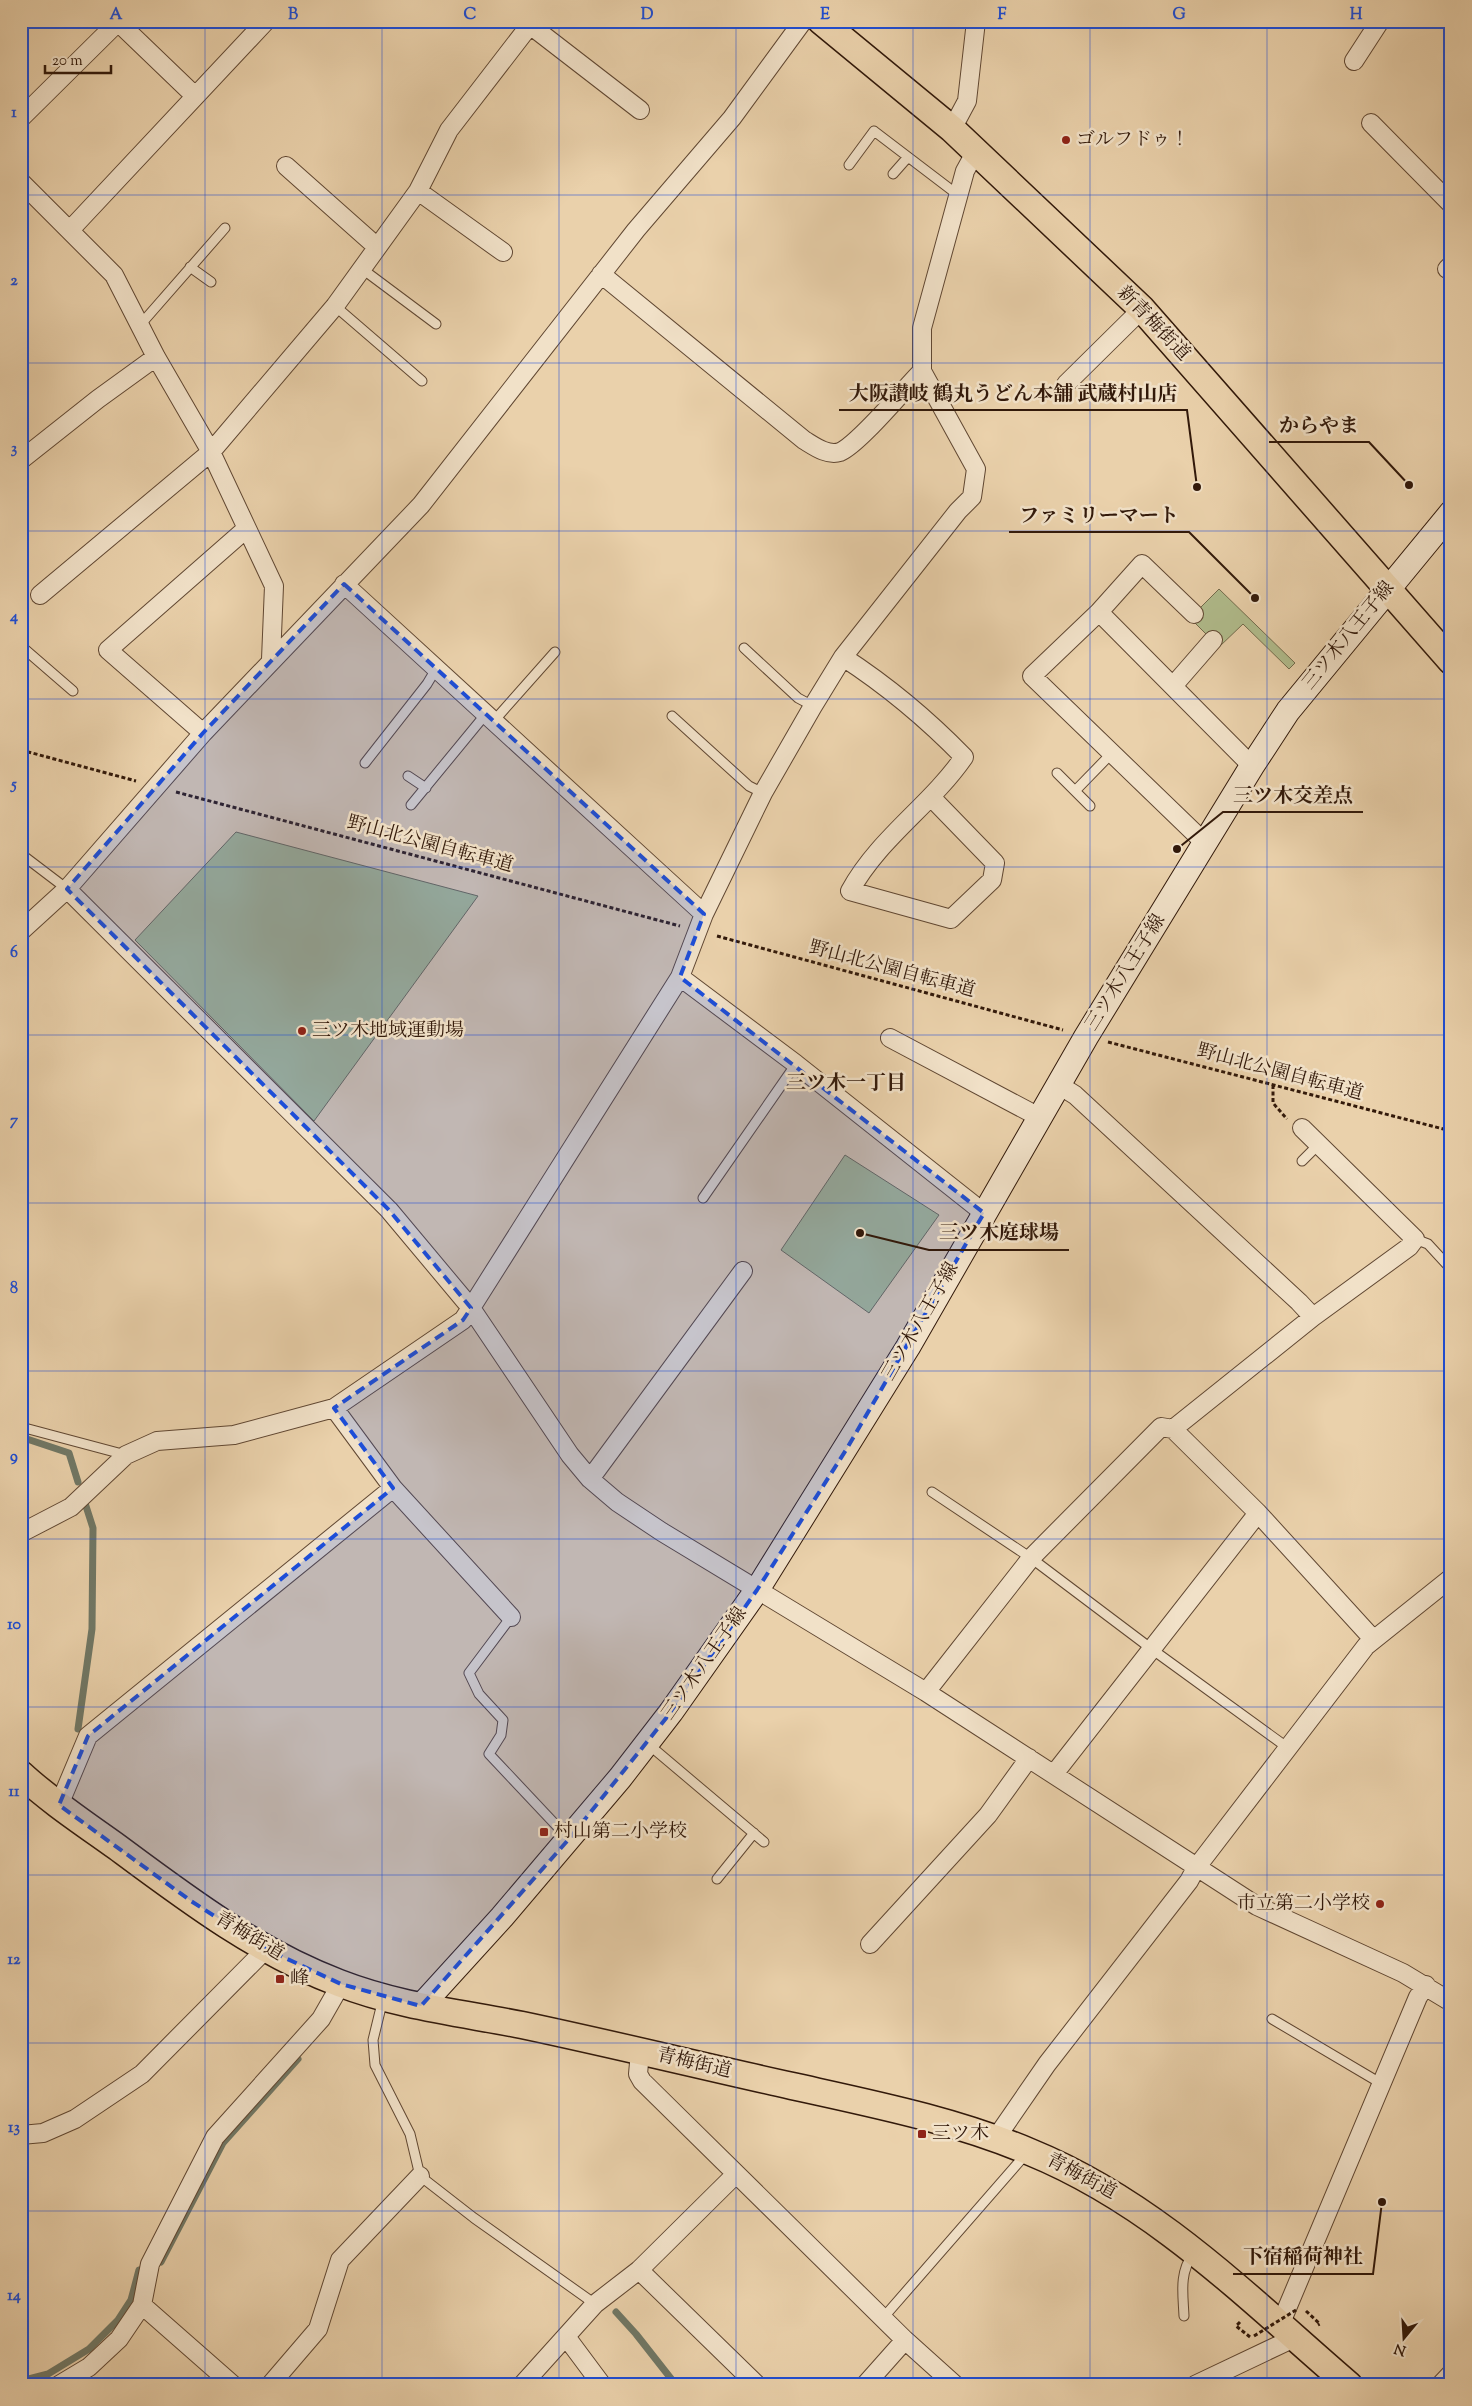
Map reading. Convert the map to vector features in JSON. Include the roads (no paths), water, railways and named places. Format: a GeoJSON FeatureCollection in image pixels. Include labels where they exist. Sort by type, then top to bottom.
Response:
{"type":"FeatureCollection","features":[{"type":"Feature","properties":{"kind":"main road","name":"新青梅街道"},"geometry":{"type":"LineString","coordinates":[[821,21],[952,129],[1142,309],[1451,661]]}},
{"type":"Feature","properties":{"kind":"main road","name":"三ツ木八王子線"},"geometry":{"type":"LineString","coordinates":[[421,2006],[502,1917],[569,1839],[647,1743],[757,1590],[903,1354],[1041,1118],[1086,1037],[1206,844],[1252,766],[1288,711],[1451,513]]}},
{"type":"Feature","properties":{"kind":"main road","name":"青梅街道"},"geometry":{"type":"LineString","coordinates":[[21,1774],[191,1901],[266,1949],[341,1984],[421,2006],[873,2104],[950,2123],[1029,2151],[1115,2195],[1165,2228],[1290,2324],[1349,2385]]}},
{"type":"Feature","properties":{"kind":"street"},"geometry":{"type":"LineString","coordinates":[[70,230],[266,21]]}},
{"type":"Feature","properties":{"kind":"street"},"geometry":{"type":"LineString","coordinates":[[21,931],[67,889],[202,733],[421,505],[600,274],[732,118],[803,21]]}},
{"type":"Feature","properties":{"kind":"street"},"geometry":{"type":"LineString","coordinates":[[952,129],[967,101],[976,21]]}},
{"type":"Feature","properties":{"kind":"street"},"geometry":{"type":"LineString","coordinates":[[1354,61],[1380,21]]}},
{"type":"Feature","properties":{"kind":"street"},"geometry":{"type":"LineString","coordinates":[[21,118],[118,22],[195,96]]}},
{"type":"Feature","properties":{"kind":"street"},"geometry":{"type":"LineString","coordinates":[[40,595],[211,452],[335,306],[376,246],[418,191],[449,130],[532,23],[640,110]]}},
{"type":"Feature","properties":{"kind":"street"},"geometry":{"type":"LineString","coordinates":[[1370,124],[1451,204]]}},
{"type":"Feature","properties":{"kind":"street"},"geometry":{"type":"LineString","coordinates":[[21,1533],[71,1507],[126,1455],[157,1441],[234,1435],[334,1408],[463,1320],[680,977],[704,914],[763,793],[843,657],[958,511],[972,497],[976,469],[922,371],[922,328],[965,171],[976,151]]}},
{"type":"Feature","properties":{"kind":"street"},"geometry":{"type":"LineString","coordinates":[[286,166],[376,246]]}},
{"type":"Feature","properties":{"kind":"street"},"geometry":{"type":"LineString","coordinates":[[21,182],[114,276],[141,324],[156,357],[211,452],[274,586],[271,659]]}},
{"type":"Feature","properties":{"kind":"street"},"geometry":{"type":"LineString","coordinates":[[418,191],[503,252]]}},
{"type":"Feature","properties":{"kind":"street"},"geometry":{"type":"LineString","coordinates":[[600,274],[804,440],[824,451],[838,452],[854,442],[922,371]]}},
{"type":"Feature","properties":{"kind":"street"},"geometry":{"type":"LineString","coordinates":[[1066,384],[1142,309]]}},
{"type":"Feature","properties":{"kind":"street"},"geometry":{"type":"LineString","coordinates":[[21,460],[98,399],[156,357]]}},
{"type":"Feature","properties":{"kind":"street"},"geometry":{"type":"LineString","coordinates":[[202,733],[108,650],[246,529]]}},
{"type":"Feature","properties":{"kind":"street"},"geometry":{"type":"LineString","coordinates":[[1194,614],[1142,564],[1099,612],[1032,676],[1206,844]]}},
{"type":"Feature","properties":{"kind":"street"},"geometry":{"type":"LineString","coordinates":[[344,584],[489,719],[704,914]]}},
{"type":"Feature","properties":{"kind":"street"},"geometry":{"type":"LineString","coordinates":[[1099,612],[1252,766]]}},
{"type":"Feature","properties":{"kind":"street"},"geometry":{"type":"LineString","coordinates":[[1173,686],[1213,640]]}},
{"type":"Feature","properties":{"kind":"street"},"geometry":{"type":"LineString","coordinates":[[843,657],[867,673],[942,735],[964,757],[953,773],[931,797],[889,837],[860,872],[850,891],[951,919],[992,880],[995,863],[931,797]]}},
{"type":"Feature","properties":{"kind":"street"},"geometry":{"type":"LineString","coordinates":[[67,889],[390,1210],[471,1308],[570,1455],[590,1479],[618,1502],[662,1532],[926,1692],[1273,1916],[1403,1973],[1426,1985],[1451,2002]]}},
{"type":"Feature","properties":{"kind":"street"},"geometry":{"type":"LineString","coordinates":[[680,977],[796,1064],[984,1213]]}},
{"type":"Feature","properties":{"kind":"street"},"geometry":{"type":"LineString","coordinates":[[890,1038],[1041,1118]]}},
{"type":"Feature","properties":{"kind":"street"},"geometry":{"type":"LineString","coordinates":[[1059,1085],[1082,1102],[1300,1302],[1313,1318]]}},
{"type":"Feature","properties":{"kind":"street"},"geometry":{"type":"LineString","coordinates":[[1173,1429],[1313,1318],[1409,1247],[1414,1239],[1302,1128]]}},
{"type":"Feature","properties":{"kind":"street"},"geometry":{"type":"LineString","coordinates":[[590,1479],[743,1271]]}},
{"type":"Feature","properties":{"kind":"street"},"geometry":{"type":"LineString","coordinates":[[334,1408],[393,1488],[511,1617]]}},
{"type":"Feature","properties":{"kind":"street"},"geometry":{"type":"LineString","coordinates":[[926,1692],[1031,1558],[1160,1427],[1173,1429],[1258,1513],[1373,1639]]}},
{"type":"Feature","properties":{"kind":"street"},"geometry":{"type":"LineString","coordinates":[[60,1805],[88,1736],[393,1488]]}},
{"type":"Feature","properties":{"kind":"street"},"geometry":{"type":"LineString","coordinates":[[1054,1774],[1153,1650],[1258,1513]]}},
{"type":"Feature","properties":{"kind":"street"},"geometry":{"type":"LineString","coordinates":[[996,2138],[1047,2064],[1373,1639],[1451,1578]]}},
{"type":"Feature","properties":{"kind":"street"},"geometry":{"type":"LineString","coordinates":[[870,1944],[988,1815],[1029,1758]]}},
{"type":"Feature","properties":{"kind":"street"},"geometry":{"type":"LineString","coordinates":[[21,2135],[43,2133],[75,2119],[142,2074],[266,1949]]}},
{"type":"Feature","properties":{"kind":"street"},"geometry":{"type":"LineString","coordinates":[[59,2385],[88,2367],[120,2339],[142,2305],[150,2264],[215,2137],[321,2019],[341,1984]]}},
{"type":"Feature","properties":{"kind":"street"},"geometry":{"type":"LineString","coordinates":[[1195,2385],[1290,2324],[1338,2182],[1418,1997],[1426,1985]]}},
{"type":"Feature","properties":{"kind":"street"},"geometry":{"type":"LineString","coordinates":[[640,2052],[638,2074],[642,2081],[905,2340],[955,2385]]}},
{"type":"Feature","properties":{"kind":"street"},"geometry":{"type":"LineString","coordinates":[[523,2384],[596,2304],[639,2270],[736,2174]]}},
{"type":"Feature","properties":{"kind":"street"},"geometry":{"type":"LineString","coordinates":[[277,2382],[318,2329],[340,2260],[420,2176]]}},
{"type":"Feature","properties":{"kind":"street"},"geometry":{"type":"LineString","coordinates":[[639,2270],[757,2385]]}},
{"type":"Feature","properties":{"kind":"street"},"geometry":{"type":"LineString","coordinates":[[142,2305],[232,2385]]}},
{"type":"Feature","properties":{"kind":"street"},"geometry":{"type":"LineString","coordinates":[[567,2338],[602,2385]]}},
{"type":"Feature","properties":{"kind":"street"},"geometry":{"type":"LineString","coordinates":[[865,2385],[905,2340]]}},
{"type":"Feature","properties":{"kind":"lane"},"geometry":{"type":"LineString","coordinates":[[849,165],[874,131],[958,195]]}},
{"type":"Feature","properties":{"kind":"lane"},"geometry":{"type":"LineString","coordinates":[[893,174],[908,157]]}},
{"type":"Feature","properties":{"kind":"lane"},"geometry":{"type":"LineString","coordinates":[[141,324],[225,228]]}},
{"type":"Feature","properties":{"kind":"lane"},"geometry":{"type":"LineString","coordinates":[[190,267],[211,282]]}},
{"type":"Feature","properties":{"kind":"lane"},"geometry":{"type":"LineString","coordinates":[[362,268],[436,324]]}},
{"type":"Feature","properties":{"kind":"lane"},"geometry":{"type":"LineString","coordinates":[[335,306],[422,381]]}},
{"type":"Feature","properties":{"kind":"lane"},"geometry":{"type":"LineString","coordinates":[[21,646],[73,691]]}},
{"type":"Feature","properties":{"kind":"lane"},"geometry":{"type":"LineString","coordinates":[[744,648],[798,698],[813,706]]}},
{"type":"Feature","properties":{"kind":"lane"},"geometry":{"type":"LineString","coordinates":[[411,805],[489,719],[555,652]]}},
{"type":"Feature","properties":{"kind":"lane"},"geometry":{"type":"LineString","coordinates":[[365,763],[427,684],[436,669]]}},
{"type":"Feature","properties":{"kind":"lane"},"geometry":{"type":"LineString","coordinates":[[672,716],[749,786],[763,793]]}},
{"type":"Feature","properties":{"kind":"lane"},"geometry":{"type":"LineString","coordinates":[[1075,791],[1111,754]]}},
{"type":"Feature","properties":{"kind":"lane"},"geometry":{"type":"LineString","coordinates":[[1057,774],[1090,806]]}},
{"type":"Feature","properties":{"kind":"lane"},"geometry":{"type":"LineString","coordinates":[[408,776],[426,788]]}},
{"type":"Feature","properties":{"kind":"lane"},"geometry":{"type":"LineString","coordinates":[[21,854],[67,889]]}},
{"type":"Feature","properties":{"kind":"lane"},"geometry":{"type":"LineString","coordinates":[[703,1198],[796,1064]]}},
{"type":"Feature","properties":{"kind":"lane"},"geometry":{"type":"LineString","coordinates":[[1302,1161],[1318,1144]]}},
{"type":"Feature","properties":{"kind":"lane"},"geometry":{"type":"LineString","coordinates":[[1414,1239],[1428,1244],[1451,1269]]}},
{"type":"Feature","properties":{"kind":"lane"},"geometry":{"type":"LineString","coordinates":[[21,1427],[126,1455]]}},
{"type":"Feature","properties":{"kind":"lane"},"geometry":{"type":"LineString","coordinates":[[932,1492],[1031,1558],[1288,1748]]}},
{"type":"Feature","properties":{"kind":"lane"},"geometry":{"type":"LineString","coordinates":[[511,1617],[469,1673],[479,1694],[502,1720],[501,1736],[489,1754],[569,1839]]}},
{"type":"Feature","properties":{"kind":"lane"},"geometry":{"type":"LineString","coordinates":[[647,1743],[764,1842]]}},
{"type":"Feature","properties":{"kind":"lane"},"geometry":{"type":"LineString","coordinates":[[717,1879],[754,1833]]}},
{"type":"Feature","properties":{"kind":"lane"},"geometry":{"type":"LineString","coordinates":[[383,1997],[373,2040],[375,2065],[410,2134],[420,2176],[474,2218],[596,2304]]}},
{"type":"Feature","properties":{"kind":"lane"},"geometry":{"type":"LineString","coordinates":[[1272,2019],[1382,2084]]}},
{"type":"Feature","properties":{"kind":"lane"},"geometry":{"type":"LineString","coordinates":[[883,2318],[1029,2151]]}},
{"type":"Feature","properties":{"kind":"lane"},"geometry":{"type":"LineString","coordinates":[[1184,2316],[1183,2278],[1185,2265],[1195,2251]]}},
{"type":"Feature","properties":{"kind":"lane"},"geometry":{"type":"LineString","coordinates":[[1434,2385],[1451,2367]]}},
{"type":"Feature","properties":{"kind":"waterway"},"geometry":{"type":"LineString","coordinates":[[21,1437],[69,1453],[78,1482]]}},
{"type":"Feature","properties":{"kind":"waterway"},"geometry":{"type":"LineString","coordinates":[[78,1729],[92,1629],[93,1528],[85,1503]]}},
{"type":"Feature","properties":{"kind":"waterway"},"geometry":{"type":"LineString","coordinates":[[161,2262],[223,2143],[298,2059]]}},
{"type":"Feature","properties":{"kind":"waterway"},"geometry":{"type":"LineString","coordinates":[[21,2381],[48,2374],[89,2349],[118,2320],[131,2300],[139,2270]]}},
{"type":"Feature","properties":{"kind":"waterway"},"geometry":{"type":"LineString","coordinates":[[616,2312],[676,2385]]}},
{"type":"Feature","properties":{"kind":"place","name":"ゴルフドゥ！"},"geometry":{"type":"Point","coordinates":[1066,140]}},
{"type":"Feature","properties":{"kind":"place","name":"からやま"},"geometry":{"type":"Point","coordinates":[1409,485]}},
{"type":"Feature","properties":{"kind":"place","name":"大阪讃岐 鶴丸うどん本舗 武蔵村山店"},"geometry":{"type":"Point","coordinates":[1197,487]}},
{"type":"Feature","properties":{"kind":"place","name":"ファミリーマート"},"geometry":{"type":"Point","coordinates":[1255,598]}},
{"type":"Feature","properties":{"kind":"place","name":"三ツ木交差点"},"geometry":{"type":"Point","coordinates":[1177,849]}},
{"type":"Feature","properties":{"kind":"place","name":"三ツ木地域運動場"},"geometry":{"type":"Point","coordinates":[302,1031]}},
{"type":"Feature","properties":{"kind":"place","name":"三ツ木庭球場"},"geometry":{"type":"Point","coordinates":[860,1233]}},
{"type":"Feature","properties":{"kind":"place","name":"村山第二小学校"},"geometry":{"type":"Point","coordinates":[544,1832]}},
{"type":"Feature","properties":{"kind":"place","name":"市立第二小学校"},"geometry":{"type":"Point","coordinates":[1380,1904]}},
{"type":"Feature","properties":{"kind":"place","name":"峰"},"geometry":{"type":"Point","coordinates":[280,1979]}},
{"type":"Feature","properties":{"kind":"place","name":"三ツ木"},"geometry":{"type":"Point","coordinates":[922,2134]}},
{"type":"Feature","properties":{"kind":"place","name":"下宿稲荷神社"},"geometry":{"type":"Point","coordinates":[1382,2202]}},
{"type":"Feature","properties":{"kind":"district","name":"三ツ木一丁目"},"geometry":{"type":"Point","coordinates":[846,1084]}}]}
